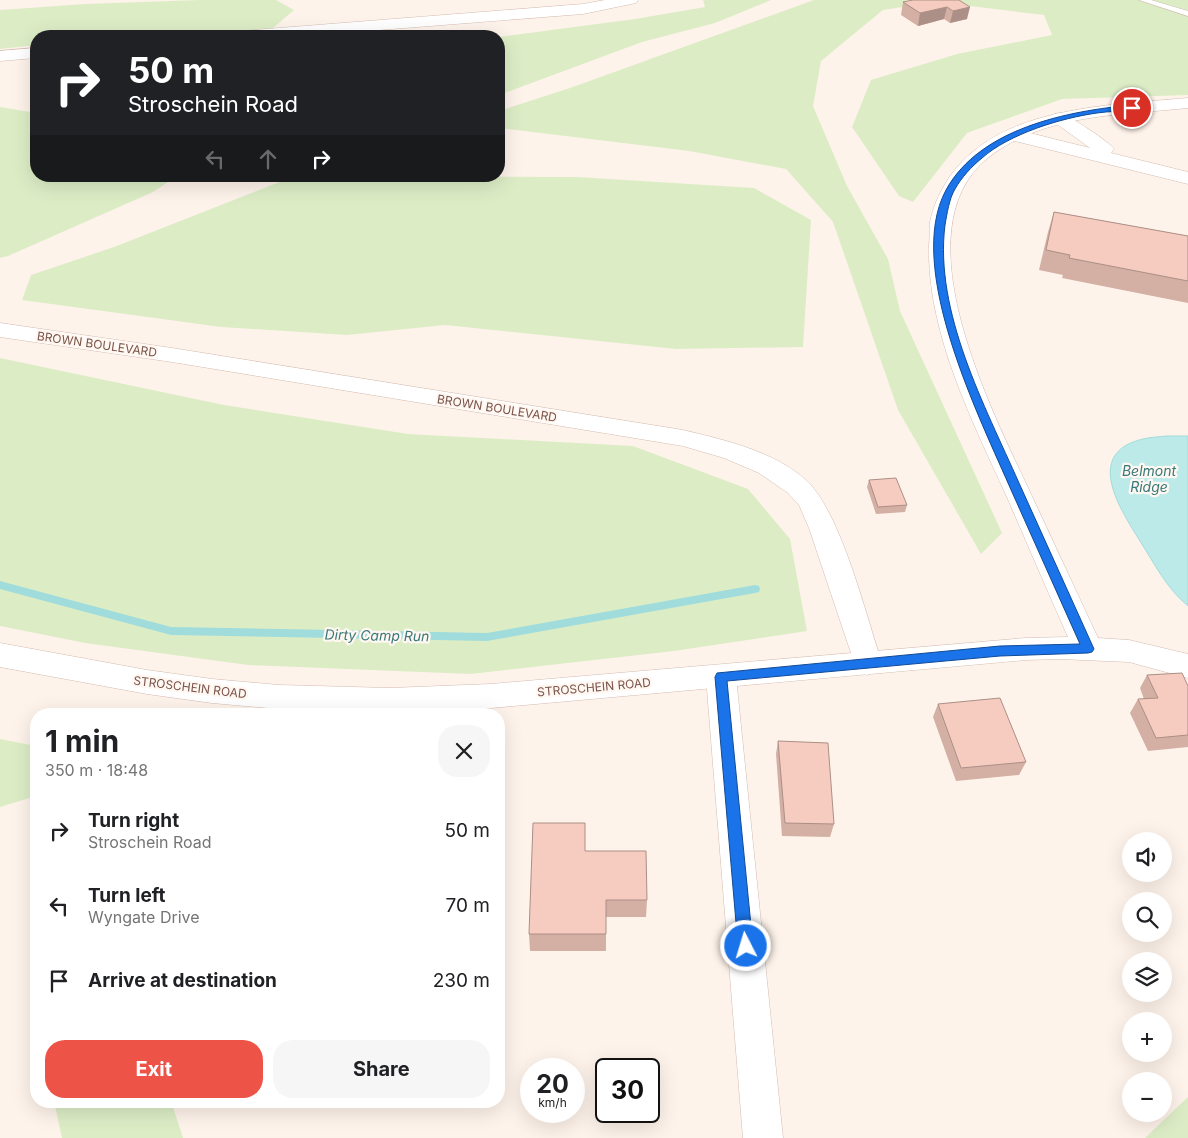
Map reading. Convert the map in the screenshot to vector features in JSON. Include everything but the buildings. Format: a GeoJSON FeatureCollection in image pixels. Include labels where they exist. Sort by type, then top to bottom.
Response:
{"type":"FeatureCollection","features":[{"type":"Feature","properties":{"kind":"street"},"geometry":{"type":"LineString","coordinates":[[318,30],[583,9],[630,0]]}},
{"type":"Feature","properties":{"kind":"street"},"geometry":{"type":"LineString","coordinates":[[0,56],[30,54]]}},
{"type":"Feature","properties":{"kind":"street"},"geometry":{"type":"LineString","coordinates":[[1088,649],[970,385],[950,326],[939,262],[942,214],[950,190],[962,172],[980,155],[1014,135],[1060,118],[1096,111],[1188,103]]}},
{"type":"Feature","properties":{"kind":"street"},"geometry":{"type":"LineString","coordinates":[[1060,118],[1098,146],[1143,166]]}},
{"type":"Feature","properties":{"kind":"street"},"geometry":{"type":"LineString","coordinates":[[1014,135],[1188,178]]}},
{"type":"Feature","properties":{"kind":"street","name":"BROWN BOULEVARD"},"geometry":{"type":"LineString","coordinates":[[0,330],[172,355],[683,438],[723,448],[758,462],[786,479],[807,498],[819,520],[867,663]]}},
{"type":"Feature","properties":{"kind":"street","name":"STROSCHEIN ROAD"},"geometry":{"type":"LineString","coordinates":[[0,655],[147,682],[279,697],[353,700],[491,696],[1000,651],[1088,649],[1130,651],[1188,666]]}},
{"type":"Feature","properties":{"kind":"street"},"geometry":{"type":"LineString","coordinates":[[721,677],[763,1138]]}},
{"type":"Feature","properties":{"kind":"lane"},"geometry":{"type":"LineString","coordinates":[[1143,0],[1188,14]]}},
{"type":"Feature","properties":{"kind":"green space"},"geometry":{"type":"Polygon","coordinates":[[[199,0],[276,0],[294,10],[272,29],[30,30],[30,46],[0,49],[0,10],[85,4],[199,0]]]}},
{"type":"Feature","properties":{"kind":"green space"},"geometry":{"type":"Polygon","coordinates":[[[703,0],[771,0],[715,23],[642,42],[505,93],[505,36],[635,19],[705,7],[703,0]]]}},
{"type":"Feature","properties":{"kind":"green space"},"geometry":{"type":"Polygon","coordinates":[[[814,0],[1188,0],[1188,95],[1062,99],[967,133],[913,202],[899,196],[852,127],[871,80],[957,54],[1052,35],[1044,15],[936,2],[883,10],[821,61],[813,106],[847,186],[888,259],[900,311],[1002,533],[981,554],[898,410],[833,222],[786,169],[689,151],[505,129],[505,109],[570,88],[814,0]]]}},
{"type":"Feature","properties":{"kind":"green space"},"geometry":{"type":"Polygon","coordinates":[[[0,107],[30,112],[30,182],[168,182],[153,192],[0,258],[0,107]]]}},
{"type":"Feature","properties":{"kind":"green space"},"geometry":{"type":"Polygon","coordinates":[[[505,177],[577,177],[754,188],[811,220],[803,347],[676,349],[445,325],[347,335],[221,327],[22,300],[31,275],[114,247],[280,182],[505,182],[505,177]]]}},
{"type":"Feature","properties":{"kind":"green space"},"geometry":{"type":"Polygon","coordinates":[[[0,358],[224,405],[408,434],[633,446],[748,489],[790,539],[807,631],[674,651],[471,674],[248,665],[85,643],[0,626],[0,358]]]}},
{"type":"Feature","properties":{"kind":"green space"},"geometry":{"type":"Polygon","coordinates":[[[0,739],[30,745],[30,798],[0,807],[0,739]]]}},
{"type":"Feature","properties":{"kind":"green space"},"geometry":{"type":"Polygon","coordinates":[[[1188,1097],[1188,1138],[1145,1138],[1162,1122],[1172,1122],[1172,1112],[1188,1097]]]}},
{"type":"Feature","properties":{"kind":"green space"},"geometry":{"type":"Polygon","coordinates":[[[56,1108],[173,1108],[183,1138],[62,1138],[56,1108]]]}},
{"type":"Feature","properties":{"kind":"water","name":"Belmont Ridge"},"geometry":{"type":"Polygon","coordinates":[[[1188,436],[1188,606],[1167,584],[1124,514],[1116,498],[1110,469],[1114,456],[1125,446],[1143,439],[1188,436]]]}},
{"type":"Feature","properties":{"kind":"waterway","name":"Dirty Camp Run"},"geometry":{"type":"LineString","coordinates":[[0,585],[171,631],[487,637],[755,589]]}},
{"type":"Feature","properties":{"kind":"route"},"geometry":{"type":"LineString","coordinates":[[746,946],[721,677],[1000,651],[1060,648],[1088,649],[970,385],[950,326],[939,262],[939,239],[942,214],[950,190],[962,172],[980,155],[1006,138],[1060,118],[1096,111],[1132,108]]}}]}
